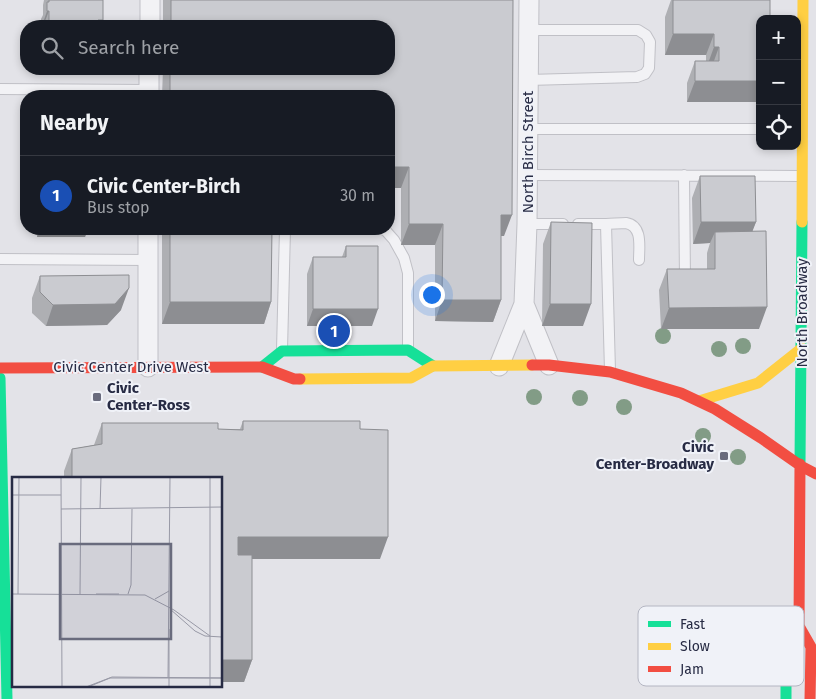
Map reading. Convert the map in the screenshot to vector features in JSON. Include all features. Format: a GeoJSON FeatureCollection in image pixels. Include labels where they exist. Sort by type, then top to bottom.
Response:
{"type":"FeatureCollection","features":[{"type":"Feature","properties":{"kind":"main road","name":"North Broadway"},"geometry":{"type":"LineString","coordinates":[[801,105],[803,0]]}},
{"type":"Feature","properties":{"kind":"main road","name":"North Broadway"},"geometry":{"type":"LineString","coordinates":[[801,134],[806,161],[802,176],[806,298],[802,348],[801,466],[804,596],[802,606]]}},
{"type":"Feature","properties":{"kind":"main road"},"geometry":{"type":"LineString","coordinates":[[699,401],[758,383],[802,348]]}},
{"type":"Feature","properties":{"kind":"main road"},"geometry":{"type":"LineString","coordinates":[[262,367],[282,351],[408,350],[433,366]]}},
{"type":"Feature","properties":{"kind":"main road","name":"Civic Center Drive West"},"geometry":{"type":"LineString","coordinates":[[0,368],[262,367],[294,378],[411,378],[433,366],[570,366],[622,375],[681,393],[699,401],[761,438],[801,466],[814,478]]}},
{"type":"Feature","properties":{"kind":"main road"},"geometry":{"type":"LineString","coordinates":[[0,378],[2,589],[7,699]]}},
{"type":"Feature","properties":{"kind":"main road","name":"North Broadway"},"geometry":{"type":"LineString","coordinates":[[804,636],[810,647],[810,699]]}},
{"type":"Feature","properties":{"kind":"main road","name":"North Broadway"},"geometry":{"type":"LineString","coordinates":[[786,686],[786,699]]}},
{"type":"Feature","properties":{"kind":"street"},"geometry":{"type":"LineString","coordinates":[[150,0],[150,20]]}},
{"type":"Feature","properties":{"kind":"street","name":"North Birch Street"},"geometry":{"type":"LineString","coordinates":[[499,366],[524,304],[527,224],[529,0]]}},
{"type":"Feature","properties":{"kind":"street"},"geometry":{"type":"LineString","coordinates":[[149,90],[150,75]]}},
{"type":"Feature","properties":{"kind":"street"},"geometry":{"type":"LineString","coordinates":[[148,235],[148,367]]}},
{"type":"Feature","properties":{"kind":"street","name":"North Birch Street"},"geometry":{"type":"LineString","coordinates":[[524,304],[549,365]]}},
{"type":"Feature","properties":{"kind":"lane"},"geometry":{"type":"LineString","coordinates":[[528,30],[638,30],[646,35],[650,42],[649,68],[645,74],[638,77],[528,80]]}},
{"type":"Feature","properties":{"kind":"lane"},"geometry":{"type":"LineString","coordinates":[[0,90],[20,90]]}},
{"type":"Feature","properties":{"kind":"lane"},"geometry":{"type":"LineString","coordinates":[[528,129],[756,129]]}},
{"type":"Feature","properties":{"kind":"lane"},"geometry":{"type":"LineString","coordinates":[[527,175],[802,176]]}},
{"type":"Feature","properties":{"kind":"lane"},"geometry":{"type":"LineString","coordinates":[[684,175],[686,285]]}},
{"type":"Feature","properties":{"kind":"lane"},"geometry":{"type":"LineString","coordinates":[[527,224],[627,223],[634,226],[638,231],[640,260]]}},
{"type":"Feature","properties":{"kind":"lane"},"geometry":{"type":"LineString","coordinates":[[606,224],[610,372]]}},
{"type":"Feature","properties":{"kind":"lane"},"geometry":{"type":"LineString","coordinates":[[282,351],[285,235]]}},
{"type":"Feature","properties":{"kind":"lane"},"geometry":{"type":"LineString","coordinates":[[390,235],[404,258],[408,273],[408,350]]}},
{"type":"Feature","properties":{"kind":"lane"},"geometry":{"type":"LineString","coordinates":[[0,259],[148,260]]}},
{"type":"Feature","properties":{"kind":"building"},"geometry":{"type":"Polygon","coordinates":[[[49,0],[103,0],[103,20],[49,20],[47,2],[49,0]]]}},
{"type":"Feature","properties":{"kind":"building"},"geometry":{"type":"Polygon","coordinates":[[[171,0],[513,0],[512,215],[501,215],[501,300],[442,300],[443,224],[409,224],[409,167],[395,167],[395,90],[170,90],[170,75],[395,75],[395,20],[171,20],[171,0]]]}},
{"type":"Feature","properties":{"kind":"building"},"geometry":{"type":"Polygon","coordinates":[[[673,0],[770,0],[770,15],[756,15],[756,81],[695,81],[695,61],[719,61],[719,47],[714,47],[714,34],[673,34],[673,0]]]}},
{"type":"Feature","properties":{"kind":"building"},"geometry":{"type":"Polygon","coordinates":[[[700,176],[755,176],[756,222],[701,222],[700,176]]]}},
{"type":"Feature","properties":{"kind":"building"},"geometry":{"type":"Polygon","coordinates":[[[551,222],[592,223],[591,304],[550,304],[551,222]]]}},
{"type":"Feature","properties":{"kind":"building"},"geometry":{"type":"Polygon","coordinates":[[[766,231],[767,307],[669,308],[667,269],[715,269],[715,232],[766,231]]]}},
{"type":"Feature","properties":{"kind":"building"},"geometry":{"type":"Polygon","coordinates":[[[170,235],[272,235],[271,302],[170,302],[170,235]]]}},
{"type":"Feature","properties":{"kind":"building"},"geometry":{"type":"Polygon","coordinates":[[[346,246],[378,246],[378,309],[313,309],[313,257],[346,257],[346,246]]]}},
{"type":"Feature","properties":{"kind":"building"},"geometry":{"type":"Polygon","coordinates":[[[129,275],[129,288],[115,304],[53,305],[40,292],[40,276],[129,275]]]}},
{"type":"Feature","properties":{"kind":"building"},"geometry":{"type":"Polygon","coordinates":[[[243,421],[360,421],[360,429],[388,430],[388,537],[238,537],[238,555],[252,555],[252,660],[222,660],[222,477],[72,477],[72,449],[102,444],[102,423],[218,423],[218,429],[243,430],[243,421]]]}},
{"type":"Feature","properties":{"kind":"traffic: fast"},"geometry":{"type":"LineString","coordinates":[[800,464],[802,222]]}},
{"type":"Feature","properties":{"kind":"traffic: fast"},"geometry":{"type":"LineString","coordinates":[[262,367],[282,351],[408,350],[433,366]]}},
{"type":"Feature","properties":{"kind":"traffic: fast"},"geometry":{"type":"LineString","coordinates":[[0,378],[7,699]]}},
{"type":"Feature","properties":{"kind":"traffic: fast"},"geometry":{"type":"LineString","coordinates":[[786,686],[786,699]]}},
{"type":"Feature","properties":{"kind":"traffic: slow"},"geometry":{"type":"LineString","coordinates":[[802,222],[803,0]]}},
{"type":"Feature","properties":{"kind":"traffic: slow"},"geometry":{"type":"LineString","coordinates":[[699,401],[758,383],[802,348]]}},
{"type":"Feature","properties":{"kind":"traffic: slow"},"geometry":{"type":"LineString","coordinates":[[300,379],[411,378],[433,366],[532,365]]}},
{"type":"Feature","properties":{"kind":"traffic: jam"},"geometry":{"type":"LineString","coordinates":[[532,365],[549,365],[610,372],[681,393],[715,409],[816,474]]}},
{"type":"Feature","properties":{"kind":"traffic: jam"},"geometry":{"type":"LineString","coordinates":[[0,368],[262,367],[294,379],[300,379]]}},
{"type":"Feature","properties":{"kind":"traffic: jam"},"geometry":{"type":"LineString","coordinates":[[799,606],[800,464]]}},
{"type":"Feature","properties":{"kind":"traffic: jam"},"geometry":{"type":"LineString","coordinates":[[804,635],[811,647],[810,699]]}},
{"type":"Feature","properties":{"kind":"place","name":"Civic Center-Birch"},"geometry":{"type":"Point","coordinates":[334,331]}},
{"type":"Feature","properties":{"kind":"place","name":"Civic Center-Ross"},"geometry":{"type":"Point","coordinates":[97,397]}},
{"type":"Feature","properties":{"kind":"place","name":"Civic Center-Broadway"},"geometry":{"type":"Point","coordinates":[724,456]}}]}
